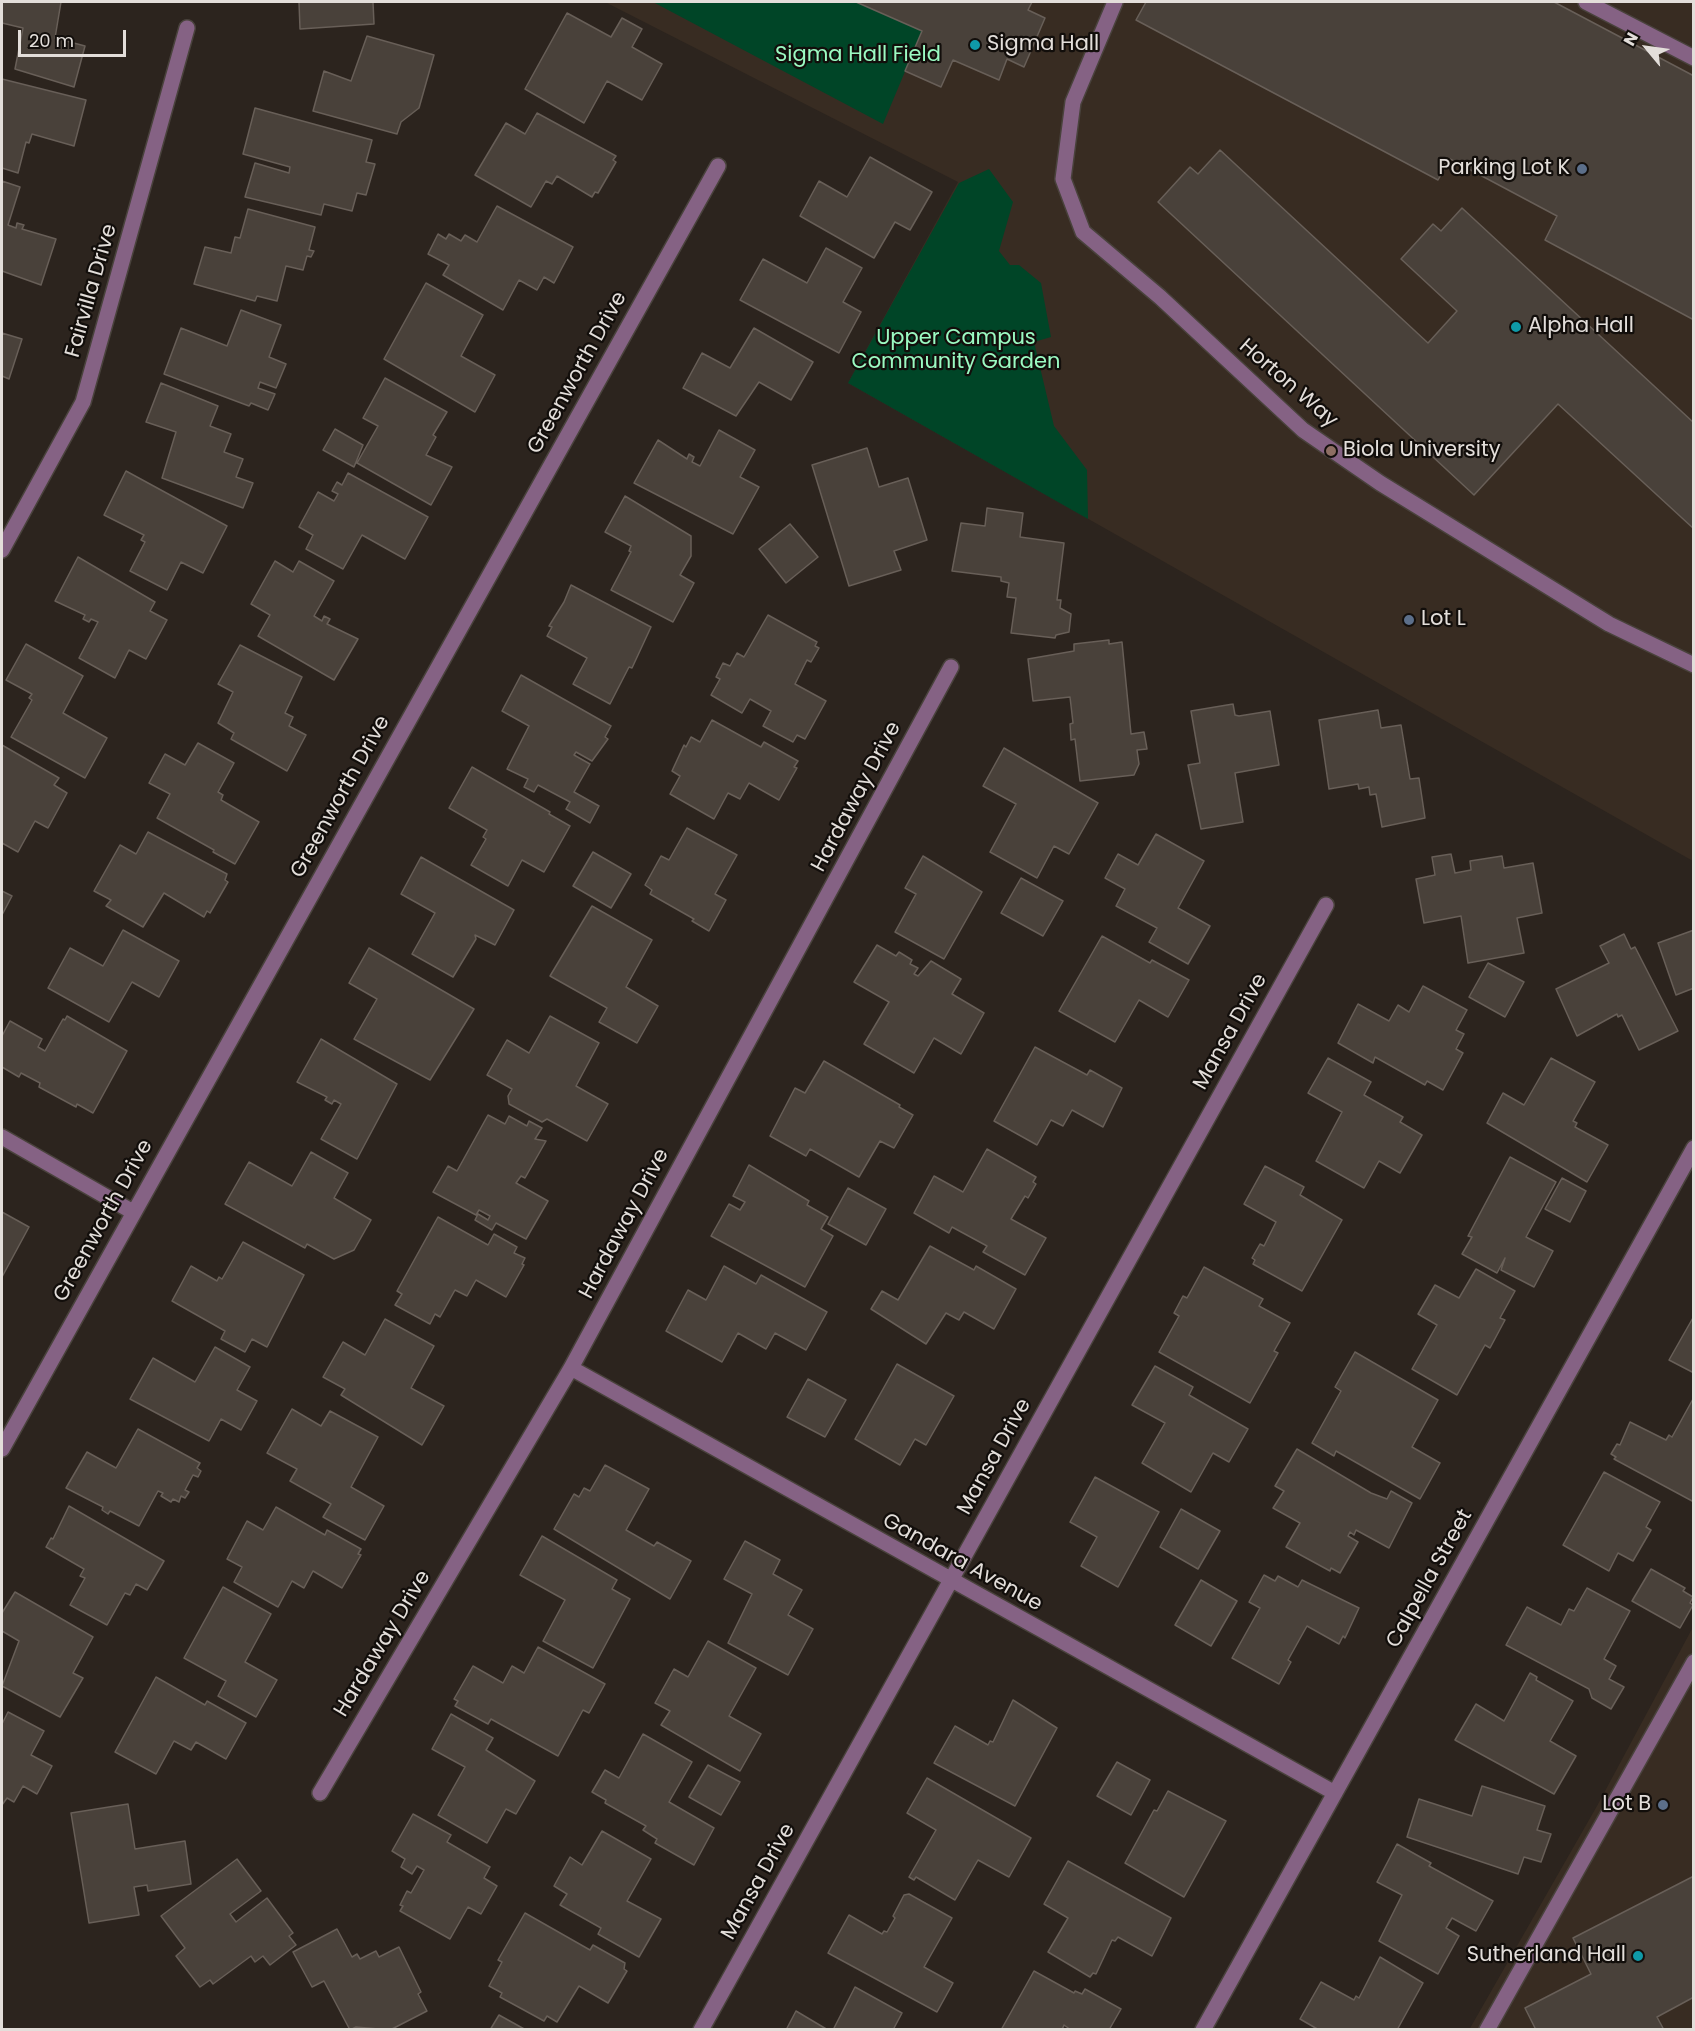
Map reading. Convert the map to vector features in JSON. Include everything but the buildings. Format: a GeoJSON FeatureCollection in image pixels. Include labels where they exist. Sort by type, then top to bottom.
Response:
{"type":"FeatureCollection","features":[{"type":"Feature","properties":{"kind":"street","name":"Horton Way"},"geometry":{"type":"LineString","coordinates":[[1115,2],[1073,102],[1063,179],[1083,232],[1160,297],[1303,430],[1380,483],[1609,624],[1694,665]]}},
{"type":"Feature","properties":{"kind":"street"},"geometry":{"type":"LineString","coordinates":[[1586,2],[1694,58]]}},
{"type":"Feature","properties":{"kind":"street","name":"Fairvilla Drive"},"geometry":{"type":"LineString","coordinates":[[2,550],[83,402],[187,28]]}},
{"type":"Feature","properties":{"kind":"street","name":"Greenworth Drive"},"geometry":{"type":"LineString","coordinates":[[2,1449],[718,166]]}},
{"type":"Feature","properties":{"kind":"street","name":"Hardaway Drive"},"geometry":{"type":"LineString","coordinates":[[320,1793],[571,1368],[951,666]]}},
{"type":"Feature","properties":{"kind":"street","name":"Mansa Drive"},"geometry":{"type":"LineString","coordinates":[[701,2030],[1326,905]]}},
{"type":"Feature","properties":{"kind":"street"},"geometry":{"type":"LineString","coordinates":[[2,1137],[133,1212]]}},
{"type":"Feature","properties":{"kind":"street","name":"Calpella Street"},"geometry":{"type":"LineString","coordinates":[[1203,2030],[1694,1148]]}},
{"type":"Feature","properties":{"kind":"street","name":"Gandara Avenue"},"geometry":{"type":"LineString","coordinates":[[571,1368],[950,1581],[1335,1792]]}},
{"type":"Feature","properties":{"kind":"street"},"geometry":{"type":"LineString","coordinates":[[1486,2030],[1694,1662]]}},
{"type":"Feature","properties":{"kind":"shaded area","name":"Biola University"},"geometry":{"type":"Polygon","coordinates":[[[605,2],[1693,2],[1693,861],[848,383],[958,182],[605,2]]]}},
{"type":"Feature","properties":{"kind":"shaded area"},"geometry":{"type":"Polygon","coordinates":[[[1693,1627],[1693,2029],[1469,2030],[1597,1806],[1693,1627]]]}},
{"type":"Feature","properties":{"kind":"green space","name":"Sigma Hall Field"},"geometry":{"type":"Polygon","coordinates":[[[653,2],[857,2],[922,31],[883,124],[653,2]]]}},
{"type":"Feature","properties":{"kind":"green space","name":"Upper Campus Community Garden"},"geometry":{"type":"Polygon","coordinates":[[[989,169],[1013,202],[999,251],[1010,265],[1019,265],[1041,283],[1051,337],[1034,342],[1054,426],[1087,470],[1088,519],[848,383],[959,183],[989,169]]]}},
{"type":"Feature","properties":{"kind":"place","name":"Sigma Hall"},"geometry":{"type":"Point","coordinates":[975,45]}},
{"type":"Feature","properties":{"kind":"place","name":"Parking Lot K"},"geometry":{"type":"Point","coordinates":[1582,169]}},
{"type":"Feature","properties":{"kind":"place","name":"Alpha Hall"},"geometry":{"type":"Point","coordinates":[1516,327]}},
{"type":"Feature","properties":{"kind":"place","name":"Biola University"},"geometry":{"type":"Point","coordinates":[1331,451]}},
{"type":"Feature","properties":{"kind":"place","name":"Lot L"},"geometry":{"type":"Point","coordinates":[1409,620]}},
{"type":"Feature","properties":{"kind":"place","name":"Lot B"},"geometry":{"type":"Point","coordinates":[1663,1805]}},
{"type":"Feature","properties":{"kind":"place","name":"Sutherland Hall"},"geometry":{"type":"Point","coordinates":[1638,1956]}}]}
